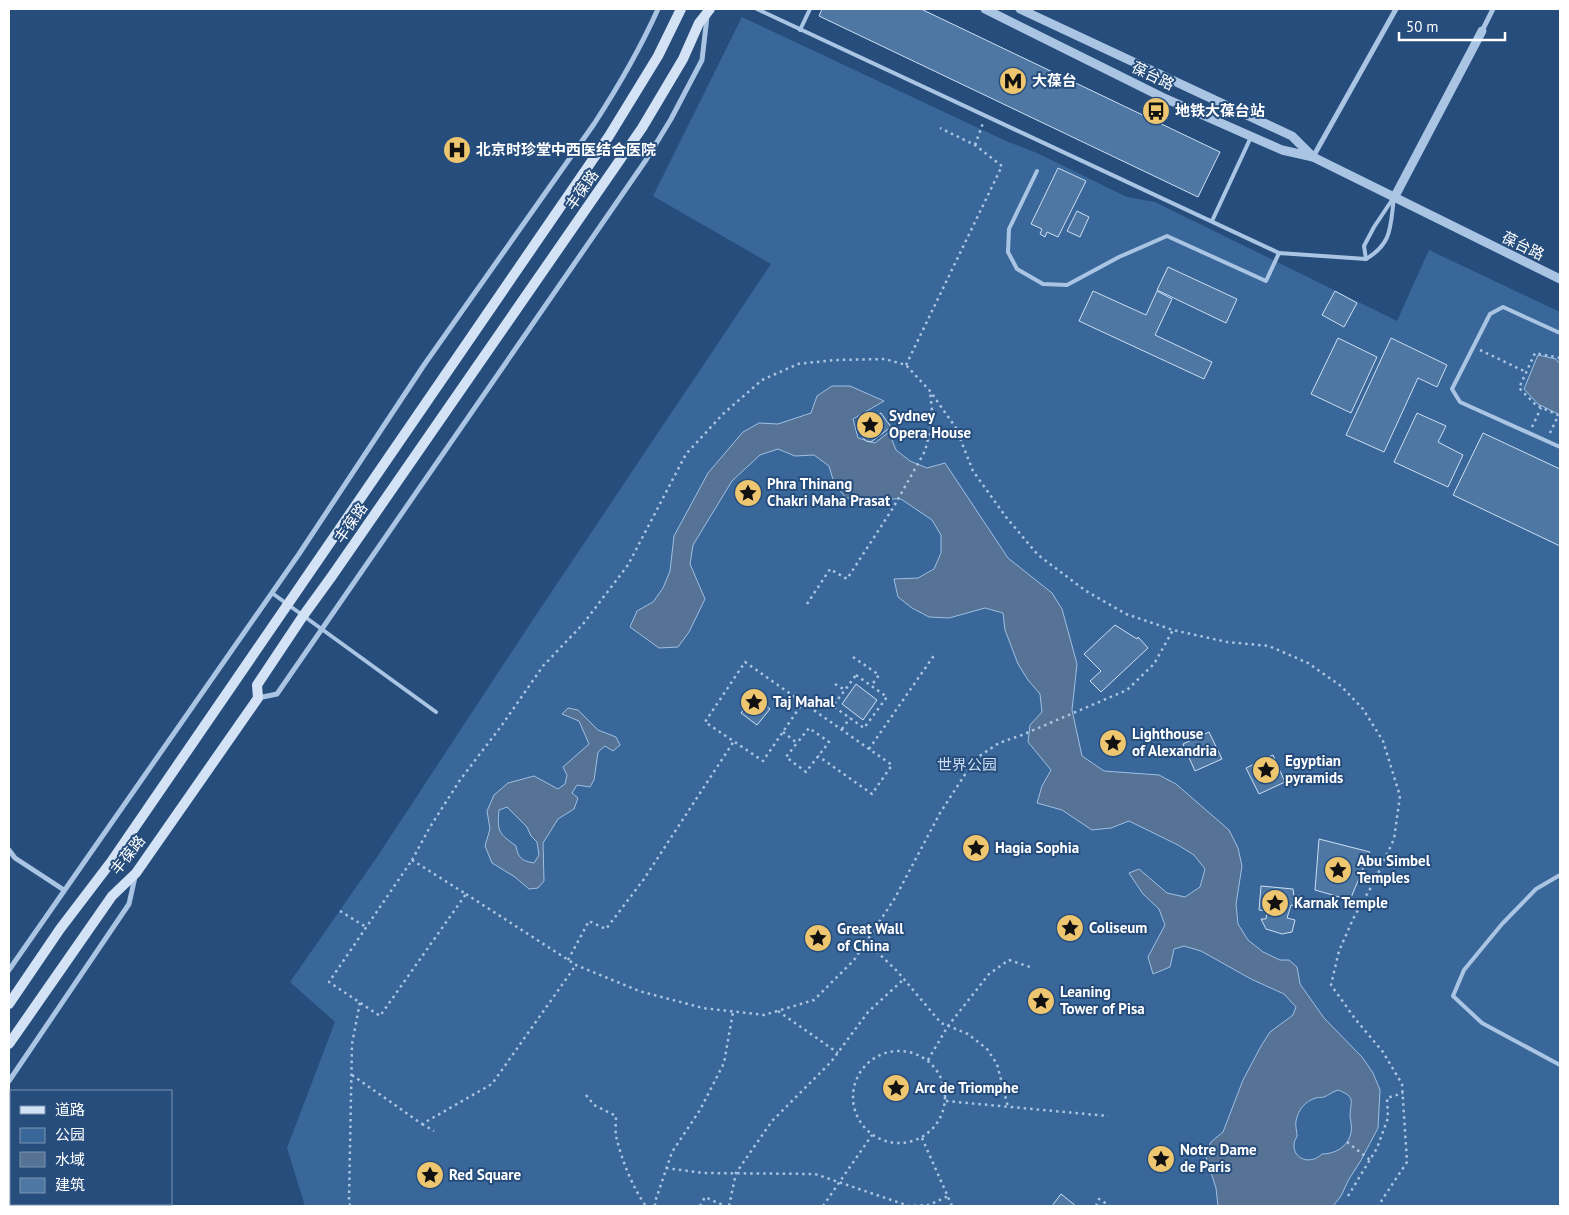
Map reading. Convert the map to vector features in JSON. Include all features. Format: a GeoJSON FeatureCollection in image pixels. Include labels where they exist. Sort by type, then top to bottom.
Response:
{"type":"FeatureCollection","features":[{"type":"Feature","properties":{"kind":"main road","name":"丰葆路"},"geometry":{"type":"LineString","coordinates":[[9,1004],[60,929],[111,862],[610,136],[658,56],[681,9]]}},
{"type":"Feature","properties":{"kind":"main road","name":"丰葆路"},"geometry":{"type":"LineString","coordinates":[[9,1044],[112,896],[136,873],[258,698],[256,685],[615,170],[678,67],[699,23],[709,11]]}},
{"type":"Feature","properties":{"kind":"street"},"geometry":{"type":"LineString","coordinates":[[9,970],[272,593],[424,365],[594,124],[620,82],[658,9]]}},
{"type":"Feature","properties":{"kind":"street","name":"葆台路"},"geometry":{"type":"LineString","coordinates":[[985,9],[1162,97],[1282,150],[1313,157],[1560,279]]}},
{"type":"Feature","properties":{"kind":"street","name":"葆台路"},"geometry":{"type":"LineString","coordinates":[[1020,9],[1292,136],[1313,157]]}},
{"type":"Feature","properties":{"kind":"street"},"geometry":{"type":"LineString","coordinates":[[1313,157],[1396,9]]}},
{"type":"Feature","properties":{"kind":"street"},"geometry":{"type":"LineString","coordinates":[[1394,198],[1493,9]]}},
{"type":"Feature","properties":{"kind":"street"},"geometry":{"type":"LineString","coordinates":[[258,698],[277,694],[646,160],[671,119],[702,60],[709,11]]}},
{"type":"Feature","properties":{"kind":"street"},"geometry":{"type":"LineString","coordinates":[[9,850],[15,858],[64,890]]}},
{"type":"Feature","properties":{"kind":"street"},"geometry":{"type":"LineString","coordinates":[[9,1081],[129,904],[136,873]]}},
{"type":"Feature","properties":{"kind":"lane"},"geometry":{"type":"LineString","coordinates":[[757,9],[1279,253],[1366,259],[1378,252],[1389,235],[1394,198]]}},
{"type":"Feature","properties":{"kind":"lane"},"geometry":{"type":"LineString","coordinates":[[800,30],[810,9]]}},
{"type":"Feature","properties":{"kind":"lane"},"geometry":{"type":"LineString","coordinates":[[1212,221],[1252,136]]}},
{"type":"Feature","properties":{"kind":"lane"},"geometry":{"type":"LineString","coordinates":[[1037,171],[1009,229],[1008,252],[1018,268],[1043,284],[1067,285],[1119,257],[1167,236],[1266,281],[1279,253]]}},
{"type":"Feature","properties":{"kind":"lane"},"geometry":{"type":"LineString","coordinates":[[1366,259],[1364,246],[1374,226],[1394,198]]}},
{"type":"Feature","properties":{"kind":"lane"},"geometry":{"type":"LineString","coordinates":[[1560,333],[1503,307],[1490,314],[1452,389],[1460,402],[1560,447]]}},
{"type":"Feature","properties":{"kind":"lane"},"geometry":{"type":"LineString","coordinates":[[272,593],[436,712]]}},
{"type":"Feature","properties":{"kind":"lane"},"geometry":{"type":"LineString","coordinates":[[1560,875],[1536,889],[1502,924],[1464,970],[1453,996],[1482,1023],[1560,1064]]}},
{"type":"Feature","properties":{"kind":"path"},"geometry":{"type":"LineString","coordinates":[[975,145],[986,116]]}},
{"type":"Feature","properties":{"kind":"path"},"geometry":{"type":"LineString","coordinates":[[906,365],[1002,166],[975,145],[940,128]]}},
{"type":"Feature","properties":{"kind":"path"},"geometry":{"type":"LineString","coordinates":[[1474,347],[1526,372]]}},
{"type":"Feature","properties":{"kind":"path"},"geometry":{"type":"LineString","coordinates":[[1546,441],[1559,416],[1541,408],[1519,388],[1535,353],[1560,358]]}},
{"type":"Feature","properties":{"kind":"path"},"geometry":{"type":"LineString","coordinates":[[466,894],[380,1016],[329,982],[412,860],[430,827],[460,780],[502,725],[543,666],[583,624],[628,565],[686,454],[722,414],[762,380],[798,364],[834,360],[885,359],[906,365],[930,390],[956,428],[973,471],[1006,517],[1038,555],[1086,591],[1126,614],[1173,630],[1227,642],[1269,646],[1308,664],[1341,686],[1363,709],[1383,741],[1400,796],[1394,839],[1339,951],[1331,984],[1356,1020],[1382,1052],[1402,1084],[1407,1162],[1378,1206]]}},
{"type":"Feature","properties":{"kind":"path"},"geometry":{"type":"LineString","coordinates":[[808,604],[830,568],[847,580],[893,508],[925,451],[934,420],[930,390]]}},
{"type":"Feature","properties":{"kind":"path"},"geometry":{"type":"LineString","coordinates":[[1529,433],[1541,408]]}},
{"type":"Feature","properties":{"kind":"path"},"geometry":{"type":"LineString","coordinates":[[412,860],[576,965],[639,991],[703,1008],[764,1016],[778,1012],[814,1000],[854,960],[895,898],[940,814],[976,759],[999,743],[1127,690],[1154,664],[1173,630]]}},
{"type":"Feature","properties":{"kind":"path"},"geometry":{"type":"LineString","coordinates":[[869,748],[935,654]]}},
{"type":"Feature","properties":{"kind":"path"},"geometry":{"type":"LineString","coordinates":[[853,657],[879,675],[871,686]]}},
{"type":"Feature","properties":{"kind":"path"},"geometry":{"type":"LineString","coordinates":[[804,701],[763,761],[705,722],[745,662],[804,701],[892,765],[872,794],[818,756]]}},
{"type":"Feature","properties":{"kind":"path"},"geometry":{"type":"LineString","coordinates":[[856,675],[887,697],[864,728],[833,706],[844,690],[856,675]]}},
{"type":"Feature","properties":{"kind":"path"},"geometry":{"type":"LineString","coordinates":[[835,684],[844,690]]}},
{"type":"Feature","properties":{"kind":"path"},"geometry":{"type":"LineString","coordinates":[[842,729],[850,718]]}},
{"type":"Feature","properties":{"kind":"path"},"geometry":{"type":"LineString","coordinates":[[808,728],[828,742],[806,772],[786,758],[797,743],[808,728]]}},
{"type":"Feature","properties":{"kind":"path"},"geometry":{"type":"LineString","coordinates":[[783,732],[797,743]]}},
{"type":"Feature","properties":{"kind":"path"},"geometry":{"type":"LineString","coordinates":[[568,960],[589,922],[606,929],[644,878],[734,741]]}},
{"type":"Feature","properties":{"kind":"path"},"geometry":{"type":"LineString","coordinates":[[340,911],[366,928]]}},
{"type":"Feature","properties":{"kind":"path"},"geometry":{"type":"LineString","coordinates":[[866,941],[904,979],[941,1023],[968,1034],[987,1049],[998,1064],[1008,1106]]}},
{"type":"Feature","properties":{"kind":"path"},"geometry":{"type":"LineString","coordinates":[[928,1060],[948,1026],[989,974],[1009,960],[1030,967]]}},
{"type":"Feature","properties":{"kind":"path"},"geometry":{"type":"LineString","coordinates":[[422,1124],[492,1084],[576,965]]}},
{"type":"Feature","properties":{"kind":"path"},"geometry":{"type":"LineString","coordinates":[[729,1206],[736,1173],[772,1120],[831,1062],[868,1012],[904,979]]}},
{"type":"Feature","properties":{"kind":"path"},"geometry":{"type":"LineString","coordinates":[[350,1206],[352,1044],[360,1002]]}},
{"type":"Feature","properties":{"kind":"path"},"geometry":{"type":"LineString","coordinates":[[655,1206],[672,1152],[700,1110],[724,1063],[733,1012]]}},
{"type":"Feature","properties":{"kind":"path"},"geometry":{"type":"LineString","coordinates":[[778,1012],[838,1053]]}},
{"type":"Feature","properties":{"kind":"path"},"geometry":{"type":"LineString","coordinates":[[897,1050],[913,1052],[928,1060],[938,1072],[944,1086],[946,1101],[942,1116],[934,1128],[922,1138],[908,1143],[893,1144],[879,1140],[867,1131],[858,1119],[853,1105],[853,1089],[858,1074],[868,1062],[882,1053],[897,1050]]}},
{"type":"Feature","properties":{"kind":"path"},"geometry":{"type":"LineString","coordinates":[[352,1075],[434,1131]]}},
{"type":"Feature","properties":{"kind":"path"},"geometry":{"type":"LineString","coordinates":[[1348,1196],[1378,1148],[1388,1118],[1387,1098],[1403,1093]]}},
{"type":"Feature","properties":{"kind":"path"},"geometry":{"type":"LineString","coordinates":[[586,1095],[594,1105],[616,1116],[616,1135],[626,1166],[639,1197],[646,1206]]}},
{"type":"Feature","properties":{"kind":"path"},"geometry":{"type":"LineString","coordinates":[[946,1101],[1108,1116]]}},
{"type":"Feature","properties":{"kind":"path"},"geometry":{"type":"LineString","coordinates":[[822,1206],[872,1135]]}},
{"type":"Feature","properties":{"kind":"path"},"geometry":{"type":"LineString","coordinates":[[922,1138],[952,1206]]}},
{"type":"Feature","properties":{"kind":"path"},"geometry":{"type":"LineString","coordinates":[[1347,1142],[1370,1160]]}},
{"type":"Feature","properties":{"kind":"path"},"geometry":{"type":"LineString","coordinates":[[666,1168],[703,1173],[815,1174],[910,1206],[929,1205],[948,1196]]}},
{"type":"Feature","properties":{"kind":"path"},"geometry":{"type":"LineString","coordinates":[[700,1206],[705,1197],[725,1206]]}},
{"type":"Feature","properties":{"kind":"path"},"geometry":{"type":"LineString","coordinates":[[1096,1206],[1099,1200],[1110,1206]]}},
{"type":"Feature","properties":{"kind":"green space","name":"世界公园"},"geometry":{"type":"Polygon","coordinates":[[[742,17],[1006,141],[1037,153],[1127,197],[1155,202],[1397,321],[1429,250],[1560,312],[1560,1206],[305,1206],[287,1148],[335,1022],[290,982],[375,860],[771,264],[653,196],[742,17]]]}},
{"type":"Feature","properties":{"kind":"water"},"geometry":{"type":"Polygon","coordinates":[[[1538,355],[1556,359],[1560,364],[1560,415],[1538,404],[1524,389],[1538,355]]]}},
{"type":"Feature","properties":{"kind":"water"},"geometry":{"type":"Polygon","coordinates":[[[832,386],[850,386],[884,401],[853,419],[858,438],[875,443],[889,432],[896,450],[910,461],[927,468],[945,463],[1008,558],[1052,593],[1062,609],[1077,664],[1072,710],[1082,756],[1104,771],[1159,775],[1176,784],[1229,830],[1238,848],[1242,866],[1236,904],[1238,924],[1248,940],[1263,952],[1280,960],[1289,960],[1297,967],[1300,984],[1324,1018],[1362,1057],[1373,1073],[1380,1090],[1378,1128],[1341,1196],[1333,1206],[1218,1206],[1216,1188],[1205,1154],[1211,1142],[1223,1132],[1243,1080],[1261,1046],[1270,1032],[1293,1015],[1296,1007],[1284,994],[1251,979],[1201,951],[1184,946],[1174,949],[1170,967],[1153,974],[1148,957],[1165,925],[1159,909],[1143,894],[1129,873],[1139,869],[1167,893],[1185,897],[1200,887],[1205,869],[1194,855],[1129,821],[1111,828],[1092,830],[1062,810],[1037,803],[1042,786],[1051,770],[1028,742],[1030,725],[1042,712],[1040,694],[1018,664],[1005,630],[1003,613],[985,608],[949,618],[929,617],[912,608],[898,597],[894,579],[918,578],[934,569],[941,553],[941,535],[932,520],[901,499],[846,498],[834,483],[829,466],[814,455],[795,456],[778,449],[760,455],[732,481],[693,545],[690,564],[705,599],[689,632],[678,647],[659,648],[630,627],[637,611],[653,602],[663,588],[670,571],[674,536],[708,473],[743,432],[759,423],[778,424],[811,413],[817,396],[832,386]],[[1338,1090],[1324,1097],[1312,1099],[1300,1110],[1296,1121],[1297,1136],[1294,1149],[1300,1157],[1308,1160],[1322,1154],[1332,1153],[1340,1149],[1347,1142],[1351,1131],[1351,1100],[1338,1090]]]}},
{"type":"Feature","properties":{"kind":"water"},"geometry":{"type":"Polygon","coordinates":[[[568,708],[578,710],[598,730],[616,737],[620,745],[613,751],[605,746],[598,752],[594,780],[590,787],[577,785],[572,793],[578,798],[574,809],[558,819],[543,843],[544,881],[538,888],[529,889],[515,877],[492,863],[485,846],[490,829],[487,811],[494,795],[508,783],[534,776],[558,789],[565,784],[567,775],[563,767],[589,744],[579,721],[562,714],[568,708]],[[507,807],[499,810],[498,824],[500,832],[516,846],[521,858],[534,863],[539,855],[537,842],[531,836],[527,827],[507,807]]]}},
{"type":"Feature","properties":{"kind":"building"},"geometry":{"type":"Polygon","coordinates":[[[822,9],[921,9],[1220,152],[1198,197],[819,16],[822,9]]]}},
{"type":"Feature","properties":{"kind":"building"},"geometry":{"type":"Polygon","coordinates":[[[1058,168],[1086,181],[1058,237],[1047,232],[1045,237],[1040,234],[1042,229],[1031,224],[1058,168]]]}},
{"type":"Feature","properties":{"kind":"building"},"geometry":{"type":"Polygon","coordinates":[[[1077,211],[1089,217],[1080,237],[1067,231],[1077,211]]]}},
{"type":"Feature","properties":{"kind":"building"},"geometry":{"type":"Polygon","coordinates":[[[1168,267],[1237,299],[1226,323],[1157,290],[1168,267]]]}},
{"type":"Feature","properties":{"kind":"building"},"geometry":{"type":"Polygon","coordinates":[[[1093,291],[1146,315],[1157,291],[1172,299],[1155,335],[1212,362],[1204,379],[1079,321],[1093,291]]]}},
{"type":"Feature","properties":{"kind":"building"},"geometry":{"type":"Polygon","coordinates":[[[1335,291],[1357,303],[1344,327],[1322,315],[1335,291]]]}},
{"type":"Feature","properties":{"kind":"building"},"geometry":{"type":"Polygon","coordinates":[[[1338,338],[1377,357],[1351,413],[1311,394],[1338,338]]]}},
{"type":"Feature","properties":{"kind":"building"},"geometry":{"type":"Polygon","coordinates":[[[1391,338],[1447,365],[1437,387],[1418,378],[1384,452],[1346,435],[1391,338]]]}},
{"type":"Feature","properties":{"kind":"building"},"geometry":{"type":"Polygon","coordinates":[[[881,413],[891,427],[871,442],[866,441],[859,429],[881,413]]]}},
{"type":"Feature","properties":{"kind":"building"},"geometry":{"type":"Polygon","coordinates":[[[1417,413],[1446,426],[1438,442],[1463,455],[1448,487],[1394,462],[1417,413]]]}},
{"type":"Feature","properties":{"kind":"building"},"geometry":{"type":"Polygon","coordinates":[[[1483,433],[1560,469],[1560,546],[1453,495],[1483,433]]]}},
{"type":"Feature","properties":{"kind":"building"},"geometry":{"type":"Polygon","coordinates":[[[1115,625],[1137,639],[1138,637],[1148,648],[1101,692],[1090,681],[1101,671],[1084,654],[1115,625]]]}},
{"type":"Feature","properties":{"kind":"building"},"geometry":{"type":"Polygon","coordinates":[[[856,684],[877,700],[863,720],[842,704],[856,684]]]}},
{"type":"Feature","properties":{"kind":"building"},"geometry":{"type":"Polygon","coordinates":[[[754,696],[770,709],[757,725],[741,713],[754,696]]]}},
{"type":"Feature","properties":{"kind":"building"},"geometry":{"type":"Polygon","coordinates":[[[1209,732],[1222,759],[1195,771],[1183,744],[1209,732]]]}},
{"type":"Feature","properties":{"kind":"building"},"geometry":{"type":"Polygon","coordinates":[[[1273,755],[1285,782],[1259,794],[1246,768],[1273,755]]]}},
{"type":"Feature","properties":{"kind":"building"},"geometry":{"type":"Polygon","coordinates":[[[1319,839],[1370,852],[1350,900],[1315,890],[1319,839]]]}},
{"type":"Feature","properties":{"kind":"building"},"geometry":{"type":"Polygon","coordinates":[[[1261,886],[1293,889],[1294,896],[1302,896],[1301,907],[1291,905],[1287,918],[1295,920],[1292,932],[1282,934],[1266,929],[1261,919],[1266,919],[1267,911],[1259,910],[1261,886]]]}},
{"type":"Feature","properties":{"kind":"building"},"geometry":{"type":"Polygon","coordinates":[[[1061,1194],[1076,1206],[1052,1206],[1061,1194]]]}},
{"type":"Feature","properties":{"kind":"place","name":"大葆台"},"geometry":{"type":"Point","coordinates":[1013,81]}},
{"type":"Feature","properties":{"kind":"place","name":"地铁大葆台站"},"geometry":{"type":"Point","coordinates":[1156,111]}},
{"type":"Feature","properties":{"kind":"place","name":"北京时珍堂中西医结合医院"},"geometry":{"type":"Point","coordinates":[457,150]}},
{"type":"Feature","properties":{"kind":"place","name":"Sydney Opera House"},"geometry":{"type":"Point","coordinates":[870,425]}},
{"type":"Feature","properties":{"kind":"place","name":"Phra Thinang Chakri Maha Prasat"},"geometry":{"type":"Point","coordinates":[748,493]}},
{"type":"Feature","properties":{"kind":"place","name":"Taj Mahal"},"geometry":{"type":"Point","coordinates":[754,702]}},
{"type":"Feature","properties":{"kind":"place","name":"Lighthouse of Alexandria"},"geometry":{"type":"Point","coordinates":[1113,743]}},
{"type":"Feature","properties":{"kind":"place","name":"Egyptian pyramids"},"geometry":{"type":"Point","coordinates":[1266,770]}},
{"type":"Feature","properties":{"kind":"place","name":"Hagia Sophia"},"geometry":{"type":"Point","coordinates":[976,848]}},
{"type":"Feature","properties":{"kind":"place","name":"Abu Simbel Temples"},"geometry":{"type":"Point","coordinates":[1338,870]}},
{"type":"Feature","properties":{"kind":"place","name":"Karnak Temple"},"geometry":{"type":"Point","coordinates":[1275,903]}},
{"type":"Feature","properties":{"kind":"place","name":"Coliseum"},"geometry":{"type":"Point","coordinates":[1070,928]}},
{"type":"Feature","properties":{"kind":"place","name":"Great Wall of China"},"geometry":{"type":"Point","coordinates":[818,938]}},
{"type":"Feature","properties":{"kind":"place","name":"Leaning Tower of Pisa"},"geometry":{"type":"Point","coordinates":[1041,1001]}},
{"type":"Feature","properties":{"kind":"place","name":"Arc de Triomphe"},"geometry":{"type":"Point","coordinates":[896,1088]}},
{"type":"Feature","properties":{"kind":"place","name":"Notre Dame de Paris"},"geometry":{"type":"Point","coordinates":[1161,1159]}},
{"type":"Feature","properties":{"kind":"place","name":"Red Square"},"geometry":{"type":"Point","coordinates":[430,1175]}}]}
